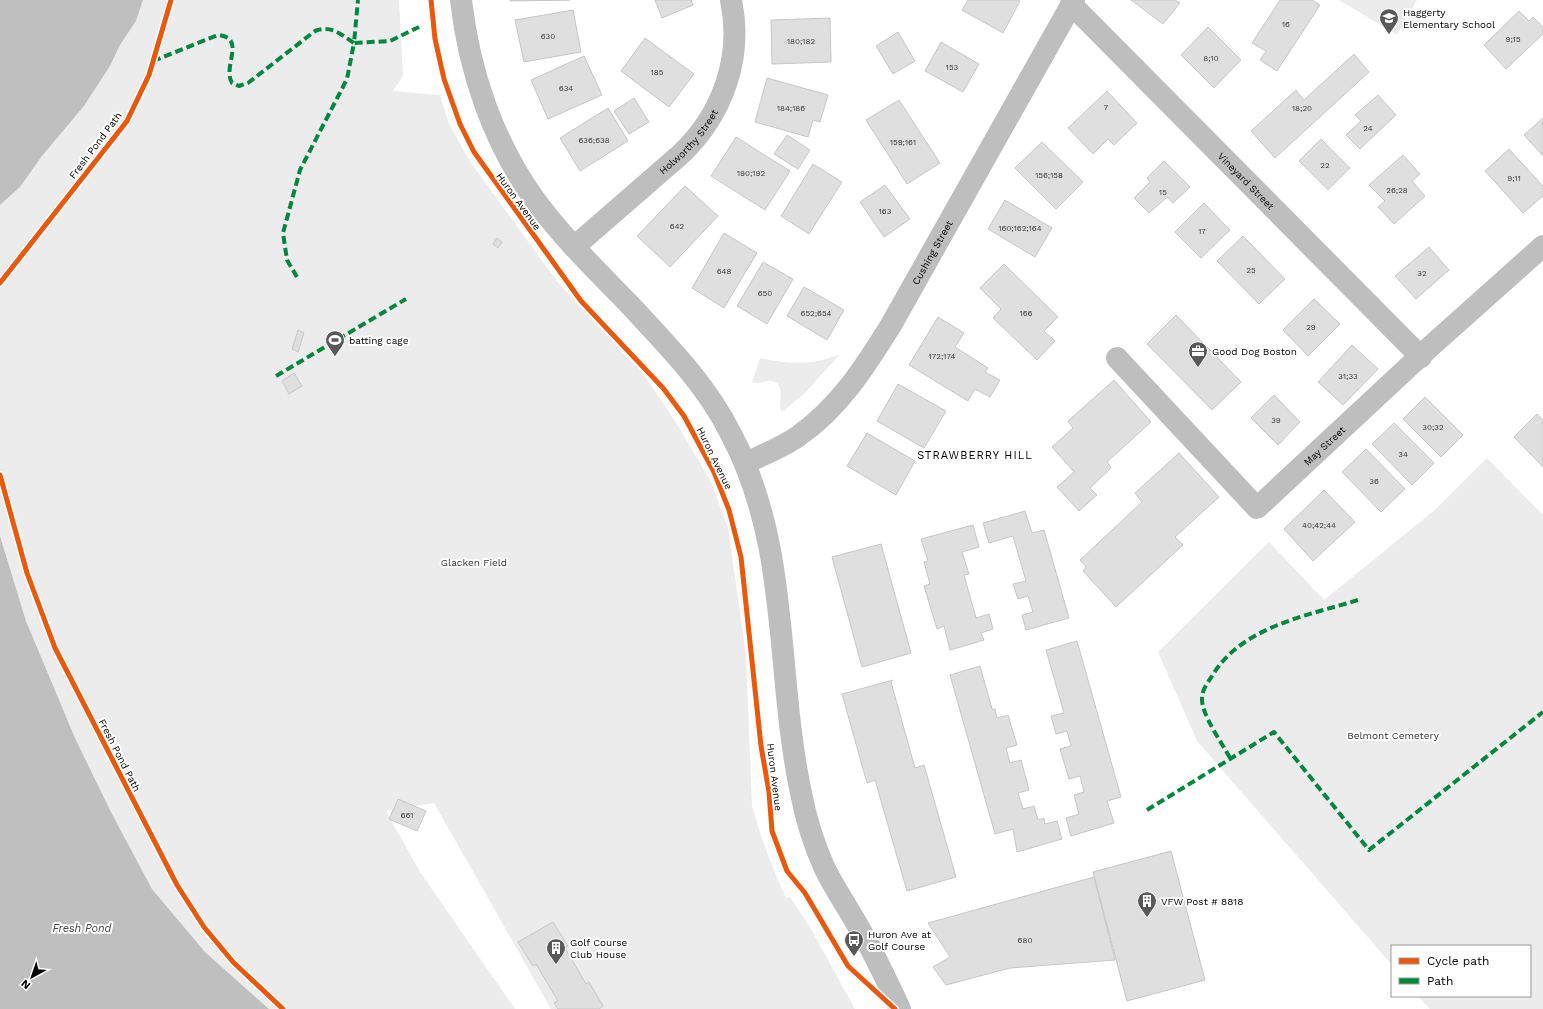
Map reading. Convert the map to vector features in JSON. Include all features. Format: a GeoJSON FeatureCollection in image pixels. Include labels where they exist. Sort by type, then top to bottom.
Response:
{"type":"FeatureCollection","features":[{"type":"Feature","properties":{"kind":"street","name":"Huron Avenue"},"geometry":{"type":"LineString","coordinates":[[461,0],[469,52],[480,91],[493,124],[527,188],[574,247],[676,353],[695,376],[726,423],[745,464],[760,501],[771,546],[793,744],[805,811],[825,868],[864,936],[900,1009]]}},
{"type":"Feature","properties":{"kind":"street","name":"Holworthy Street"},"geometry":{"type":"LineString","coordinates":[[574,247],[681,154],[697,138],[711,118],[725,88],[732,65],[734,29],[731,0]]}},
{"type":"Feature","properties":{"kind":"street","name":"Vineyard Street"},"geometry":{"type":"LineString","coordinates":[[1072,2],[1421,357]]}},
{"type":"Feature","properties":{"kind":"street","name":"Cushing Street"},"geometry":{"type":"LineString","coordinates":[[745,464],[798,436],[832,407],[861,373],[894,318],[1072,2]]}},
{"type":"Feature","properties":{"kind":"street","name":"May Street"},"geometry":{"type":"LineString","coordinates":[[1117,358],[1257,508],[1543,246]]}},
{"type":"Feature","properties":{"kind":"green space","name":"Glacken Field"},"geometry":{"type":"Polygon","coordinates":[[[143,0],[399,0],[403,76],[393,91],[440,95],[449,124],[469,160],[559,284],[644,375],[675,421],[711,482],[728,528],[746,655],[752,806],[767,853],[786,898],[790,897],[811,929],[855,1009],[551,1009],[434,803],[386,811],[420,872],[515,1009],[269,1009],[205,952],[152,889],[111,812],[75,738],[26,621],[0,536],[0,205],[20,187],[42,156],[84,106],[110,66],[120,45],[136,21],[143,0]]]}},
{"type":"Feature","properties":{"kind":"green space"},"geometry":{"type":"Polygon","coordinates":[[[1339,0],[1417,0],[1397,35],[1339,0]]]}},
{"type":"Feature","properties":{"kind":"green space"},"geometry":{"type":"Polygon","coordinates":[[[840,354],[804,394],[782,412],[780,405],[780,387],[778,384],[771,381],[758,383],[752,382],[760,358],[781,362],[801,363],[820,361],[840,354]]]}},
{"type":"Feature","properties":{"kind":"green space","name":"Belmont Cemetery"},"geometry":{"type":"Polygon","coordinates":[[[1487,458],[1543,515],[1543,1009],[1430,1009],[1419,997],[1531,997],[1531,945],[1391,945],[1391,964],[1197,741],[1158,652],[1269,542],[1324,600],[1436,509],[1487,458]]]}},
{"type":"Feature","properties":{"kind":"water"},"geometry":{"type":"Polygon","coordinates":[[[0,0],[143,0],[136,21],[120,45],[110,66],[84,106],[42,156],[20,187],[0,205],[0,0]]]}},
{"type":"Feature","properties":{"kind":"water","name":"Fresh Pond"},"geometry":{"type":"Polygon","coordinates":[[[0,536],[26,621],[75,738],[111,812],[152,889],[205,952],[269,1009],[0,1009],[0,536]]]}},
{"type":"Feature","properties":{"kind":"building"},"geometry":{"type":"Polygon","coordinates":[[[510,0],[570,0],[510,1],[510,0]]]}},
{"type":"Feature","properties":{"kind":"building"},"geometry":{"type":"Polygon","coordinates":[[[655,0],[691,0],[693,5],[662,18],[655,0]]]}},
{"type":"Feature","properties":{"kind":"building"},"geometry":{"type":"Polygon","coordinates":[[[968,0],[1020,1],[1003,33],[962,10],[968,0]]]}},
{"type":"Feature","properties":{"kind":"building"},"geometry":{"type":"Polygon","coordinates":[[[1131,0],[1175,0],[1180,3],[1163,24],[1131,0]]]}},
{"type":"Feature","properties":{"kind":"building"},"geometry":{"type":"Polygon","coordinates":[[[1280,0],[1312,0],[1320,5],[1277,71],[1260,60],[1266,51],[1252,43],[1280,0]]]}},
{"type":"Feature","properties":{"kind":"building"},"geometry":{"type":"Polygon","coordinates":[[[573,10],[581,52],[524,62],[515,20],[573,10]]]}},
{"type":"Feature","properties":{"kind":"building"},"geometry":{"type":"Polygon","coordinates":[[[1519,11],[1529,21],[1533,17],[1543,27],[1543,34],[1506,69],[1484,45],[1519,11]]]}},
{"type":"Feature","properties":{"kind":"building"},"geometry":{"type":"Polygon","coordinates":[[[830,18],[831,62],[772,64],[771,20],[830,18]]]}},
{"type":"Feature","properties":{"kind":"building"},"geometry":{"type":"Polygon","coordinates":[[[1208,27],[1241,60],[1214,88],[1181,55],[1208,27]]]}},
{"type":"Feature","properties":{"kind":"building"},"geometry":{"type":"Polygon","coordinates":[[[898,32],[915,61],[893,74],[876,46],[898,32]]]}},
{"type":"Feature","properties":{"kind":"building"},"geometry":{"type":"Polygon","coordinates":[[[645,38],[694,74],[669,107],[621,71],[645,38]]]}},
{"type":"Feature","properties":{"kind":"building"},"geometry":{"type":"Polygon","coordinates":[[[941,42],[979,64],[963,92],[925,71],[941,42]]]}},
{"type":"Feature","properties":{"kind":"building"},"geometry":{"type":"Polygon","coordinates":[[[1354,54],[1369,72],[1275,158],[1251,131],[1296,90],[1304,100],[1354,54]]]}},
{"type":"Feature","properties":{"kind":"building"},"geometry":{"type":"Polygon","coordinates":[[[584,56],[602,95],[548,119],[531,80],[584,56]]]}},
{"type":"Feature","properties":{"kind":"building"},"geometry":{"type":"Polygon","coordinates":[[[767,78],[828,95],[820,122],[813,120],[808,137],[755,122],[767,78]]]}},
{"type":"Feature","properties":{"kind":"building"},"geometry":{"type":"Polygon","coordinates":[[[1107,91],[1137,123],[1114,145],[1108,139],[1093,154],[1068,128],[1107,91]]]}},
{"type":"Feature","properties":{"kind":"building"},"geometry":{"type":"Polygon","coordinates":[[[1378,95],[1396,115],[1360,149],[1346,135],[1361,121],[1355,115],[1378,95]]]}},
{"type":"Feature","properties":{"kind":"building"},"geometry":{"type":"Polygon","coordinates":[[[634,98],[649,122],[629,134],[614,111],[634,98]]]}},
{"type":"Feature","properties":{"kind":"building"},"geometry":{"type":"Polygon","coordinates":[[[899,100],[940,163],[907,184],[866,120],[899,100]]]}},
{"type":"Feature","properties":{"kind":"building"},"geometry":{"type":"Polygon","coordinates":[[[608,108],[628,141],[580,171],[560,138],[608,108]]]}},
{"type":"Feature","properties":{"kind":"building"},"geometry":{"type":"Polygon","coordinates":[[[1543,118],[1543,156],[1524,135],[1543,118]]]}},
{"type":"Feature","properties":{"kind":"building"},"geometry":{"type":"Polygon","coordinates":[[[787,135],[810,150],[798,169],[774,154],[787,135]]]}},
{"type":"Feature","properties":{"kind":"building"},"geometry":{"type":"Polygon","coordinates":[[[736,137],[790,171],[765,210],[711,176],[736,137]]]}},
{"type":"Feature","properties":{"kind":"building"},"geometry":{"type":"Polygon","coordinates":[[[1321,139],[1350,168],[1328,190],[1299,161],[1321,139]]]}},
{"type":"Feature","properties":{"kind":"building"},"geometry":{"type":"Polygon","coordinates":[[[1042,142],[1083,182],[1056,209],[1015,168],[1042,142]]]}},
{"type":"Feature","properties":{"kind":"building"},"geometry":{"type":"Polygon","coordinates":[[[1509,149],[1543,186],[1543,196],[1523,213],[1485,171],[1509,149]]]}},
{"type":"Feature","properties":{"kind":"building"},"geometry":{"type":"Polygon","coordinates":[[[1403,155],[1420,174],[1412,181],[1425,196],[1394,224],[1378,207],[1385,201],[1369,185],[1403,155]]]}},
{"type":"Feature","properties":{"kind":"building"},"geometry":{"type":"Polygon","coordinates":[[[1164,161],[1190,187],[1173,203],[1167,197],[1149,213],[1134,198],[1150,182],[1147,178],[1164,161]]]}},
{"type":"Feature","properties":{"kind":"building"},"geometry":{"type":"Polygon","coordinates":[[[813,164],[842,182],[809,234],[781,216],[813,164]]]}},
{"type":"Feature","properties":{"kind":"building"},"geometry":{"type":"Polygon","coordinates":[[[885,185],[910,219],[884,237],[860,202],[885,185]]]}},
{"type":"Feature","properties":{"kind":"building"},"geometry":{"type":"Polygon","coordinates":[[[685,186],[718,216],[670,267],[637,236],[685,186]]]}},
{"type":"Feature","properties":{"kind":"building"},"geometry":{"type":"Polygon","coordinates":[[[1005,200],[1052,228],[1035,257],[988,229],[1005,200]]]}},
{"type":"Feature","properties":{"kind":"building"},"geometry":{"type":"Polygon","coordinates":[[[1204,203],[1230,230],[1201,258],[1175,232],[1204,203]]]}},
{"type":"Feature","properties":{"kind":"building"},"geometry":{"type":"Polygon","coordinates":[[[724,233],[757,253],[724,308],[692,288],[724,233]]]}},
{"type":"Feature","properties":{"kind":"building"},"geometry":{"type":"Polygon","coordinates":[[[1243,236],[1285,279],[1259,304],[1217,261],[1243,236]]]}},
{"type":"Feature","properties":{"kind":"building"},"geometry":{"type":"Polygon","coordinates":[[[497,238],[502,242],[498,248],[493,244],[497,238]]]}},
{"type":"Feature","properties":{"kind":"building"},"geometry":{"type":"Polygon","coordinates":[[[1429,247],[1449,270],[1416,299],[1395,276],[1429,247]]]}},
{"type":"Feature","properties":{"kind":"building"},"geometry":{"type":"Polygon","coordinates":[[[763,262],[793,279],[767,324],[737,306],[763,262]]]}},
{"type":"Feature","properties":{"kind":"building"},"geometry":{"type":"Polygon","coordinates":[[[1004,264],[1058,317],[1044,331],[1055,341],[1037,360],[993,318],[1001,309],[980,288],[1004,264]]]}},
{"type":"Feature","properties":{"kind":"building"},"geometry":{"type":"Polygon","coordinates":[[[804,287],[844,310],[827,340],[787,316],[804,287]]]}},
{"type":"Feature","properties":{"kind":"building"},"geometry":{"type":"Polygon","coordinates":[[[1314,299],[1340,324],[1308,356],[1283,330],[1314,299]]]}},
{"type":"Feature","properties":{"kind":"building"},"geometry":{"type":"Polygon","coordinates":[[[1176,315],[1241,382],[1212,410],[1147,344],[1176,315]]]}},
{"type":"Feature","properties":{"kind":"building"},"geometry":{"type":"Polygon","coordinates":[[[938,317],[964,333],[955,347],[988,368],[985,372],[1000,380],[990,397],[975,389],[968,401],[909,365],[938,317]]]}},
{"type":"Feature","properties":{"kind":"building"},"geometry":{"type":"Polygon","coordinates":[[[298,330],[304,333],[298,352],[292,349],[298,330]]]}},
{"type":"Feature","properties":{"kind":"building"},"geometry":{"type":"Polygon","coordinates":[[[1352,345],[1378,369],[1343,405],[1318,382],[1352,345]]]}},
{"type":"Feature","properties":{"kind":"building"},"geometry":{"type":"Polygon","coordinates":[[[294,373],[302,386],[289,394],[282,381],[294,373]]]}},
{"type":"Feature","properties":{"kind":"building"},"geometry":{"type":"Polygon","coordinates":[[[1114,380],[1151,422],[1107,462],[1111,468],[1090,488],[1097,495],[1079,511],[1057,487],[1074,472],[1052,447],[1073,428],[1068,421],[1114,380]]]}},
{"type":"Feature","properties":{"kind":"building"},"geometry":{"type":"Polygon","coordinates":[[[898,384],[946,411],[924,448],[877,421],[898,384]]]}},
{"type":"Feature","properties":{"kind":"building"},"geometry":{"type":"Polygon","coordinates":[[[1274,395],[1300,422],[1278,445],[1251,418],[1274,395]]]}},
{"type":"Feature","properties":{"kind":"building"},"geometry":{"type":"Polygon","coordinates":[[[1425,397],[1463,435],[1441,457],[1403,419],[1425,397]]]}},
{"type":"Feature","properties":{"kind":"building"},"geometry":{"type":"Polygon","coordinates":[[[1537,414],[1543,420],[1543,467],[1514,437],[1537,414]]]}},
{"type":"Feature","properties":{"kind":"building"},"geometry":{"type":"Polygon","coordinates":[[[1394,423],[1434,463],[1412,485],[1372,444],[1394,423]]]}},
{"type":"Feature","properties":{"kind":"building"},"geometry":{"type":"Polygon","coordinates":[[[867,433],[915,461],[896,495],[847,466],[867,433]]]}},
{"type":"Feature","properties":{"kind":"building"},"geometry":{"type":"Polygon","coordinates":[[[1366,449],[1405,489],[1381,512],[1342,472],[1366,449]]]}},
{"type":"Feature","properties":{"kind":"building"},"geometry":{"type":"Polygon","coordinates":[[[1179,453],[1219,497],[1175,537],[1183,545],[1116,607],[1083,571],[1086,567],[1080,560],[1142,502],[1135,493],[1179,453]]]}},
{"type":"Feature","properties":{"kind":"building"},"geometry":{"type":"Polygon","coordinates":[[[1324,490],[1355,522],[1313,561],[1284,529],[1324,490]]]}},
{"type":"Feature","properties":{"kind":"building"},"geometry":{"type":"Polygon","coordinates":[[[1025,511],[1032,533],[1044,530],[1069,618],[1026,630],[1022,615],[1033,612],[1028,596],[1018,599],[1013,584],[1026,581],[1013,536],[989,543],[983,523],[1025,511]]]}},
{"type":"Feature","properties":{"kind":"building"},"geometry":{"type":"Polygon","coordinates":[[[973,525],[979,547],[962,552],[969,574],[964,575],[976,618],[989,614],[993,629],[981,633],[984,640],[950,650],[944,626],[937,629],[924,586],[930,584],[924,562],[928,561],[921,539],[973,525]]]}},
{"type":"Feature","properties":{"kind":"building"},"geometry":{"type":"Polygon","coordinates":[[[881,544],[911,653],[862,667],[832,557],[881,544]]]}},
{"type":"Feature","properties":{"kind":"building"},"geometry":{"type":"Polygon","coordinates":[[[1077,641],[1121,797],[1107,801],[1114,823],[1071,836],[1066,818],[1079,814],[1074,795],[1084,792],[1080,776],[1069,779],[1060,749],[1071,746],[1067,731],[1056,734],[1051,716],[1064,713],[1046,650],[1077,641]]]}},
{"type":"Feature","properties":{"kind":"building"},"geometry":{"type":"Polygon","coordinates":[[[980,666],[992,709],[995,709],[997,718],[1008,715],[1017,745],[1006,748],[1010,763],[1021,760],[1029,790],[1018,793],[1023,809],[1034,806],[1038,820],[1044,818],[1045,824],[1057,821],[1062,839],[1017,852],[1013,829],[995,834],[950,675],[980,666]]]}},
{"type":"Feature","properties":{"kind":"building"},"geometry":{"type":"Polygon","coordinates":[[[893,680],[891,682],[915,768],[924,765],[956,877],[907,891],[875,780],[867,783],[842,694],[893,680]]]}},
{"type":"Feature","properties":{"kind":"building"},"geometry":{"type":"Polygon","coordinates":[[[398,799],[426,811],[417,831],[389,819],[398,799]]]}},
{"type":"Feature","properties":{"kind":"building","name":"VFW Post # 8818"},"geometry":{"type":"Polygon","coordinates":[[[1171,851],[1205,980],[1127,1001],[1093,872],[1171,851]]]}},
{"type":"Feature","properties":{"kind":"building"},"geometry":{"type":"Polygon","coordinates":[[[1094,877],[1115,960],[1010,968],[946,985],[933,967],[950,957],[928,923],[1094,877]]]}},
{"type":"Feature","properties":{"kind":"building","name":"Golf Course Club House"},"geometry":{"type":"Polygon","coordinates":[[[553,922],[568,946],[565,948],[586,984],[589,982],[603,1006],[599,1009],[558,1009],[554,1003],[558,1001],[536,964],[533,966],[518,942],[553,922]]]}},
{"type":"Feature","properties":{"kind":"marked path"},"geometry":{"type":"LineString","coordinates":[[153,61],[218,35],[227,37],[231,41],[233,47],[230,76],[232,83],[239,86],[248,83],[315,31],[321,29],[336,31],[354,43],[358,0]]}},
{"type":"Feature","properties":{"kind":"marked path"},"geometry":{"type":"LineString","coordinates":[[297,277],[287,260],[283,233],[300,170],[347,79],[354,43],[390,41],[419,27]]}},
{"type":"Feature","properties":{"kind":"marked path"},"geometry":{"type":"LineString","coordinates":[[276,376],[406,299]]}},
{"type":"Feature","properties":{"kind":"marked path"},"geometry":{"type":"LineString","coordinates":[[1230,758],[1208,720],[1202,698],[1207,683],[1225,659],[1240,645],[1277,625],[1358,600]]}},
{"type":"Feature","properties":{"kind":"marked path"},"geometry":{"type":"LineString","coordinates":[[1147,810],[1274,732],[1369,850],[1543,712]]}},
{"type":"Feature","properties":{"kind":"cycle path","name":"Fresh Pond Path"},"geometry":{"type":"LineString","coordinates":[[0,283],[127,121],[149,75],[171,0]]}},
{"type":"Feature","properties":{"kind":"cycle path"},"geometry":{"type":"LineString","coordinates":[[431,0],[435,39],[444,79],[460,124],[474,152],[581,301],[663,388],[684,416],[714,472],[729,510],[741,557],[761,746],[769,792],[772,831],[787,871],[805,893],[848,966],[895,1009]]}},
{"type":"Feature","properties":{"kind":"cycle path","name":"Fresh Pond Path"},"geometry":{"type":"LineString","coordinates":[[0,475],[27,573],[55,648],[177,885],[204,927],[233,962],[283,1009]]}},
{"type":"Feature","properties":{"kind":"place","name":"Haggerty Elementary School"},"geometry":{"type":"Point","coordinates":[1389,35]}},
{"type":"Feature","properties":{"kind":"place","name":"batting cage"},"geometry":{"type":"Point","coordinates":[335,357]}},
{"type":"Feature","properties":{"kind":"place","name":"Good Dog Boston"},"geometry":{"type":"Point","coordinates":[1198,368]}},
{"type":"Feature","properties":{"kind":"place","name":"VFW Post # 8818"},"geometry":{"type":"Point","coordinates":[1147,918]}},
{"type":"Feature","properties":{"kind":"place","name":"Huron Ave at Golf Course"},"geometry":{"type":"Point","coordinates":[854,957]}},
{"type":"Feature","properties":{"kind":"place","name":"Golf Course Club House"},"geometry":{"type":"Point","coordinates":[556,965]}},
{"type":"Feature","properties":{"kind":"district","name":"STRAWBERRY HILL"},"geometry":{"type":"Point","coordinates":[975,455]}}]}
